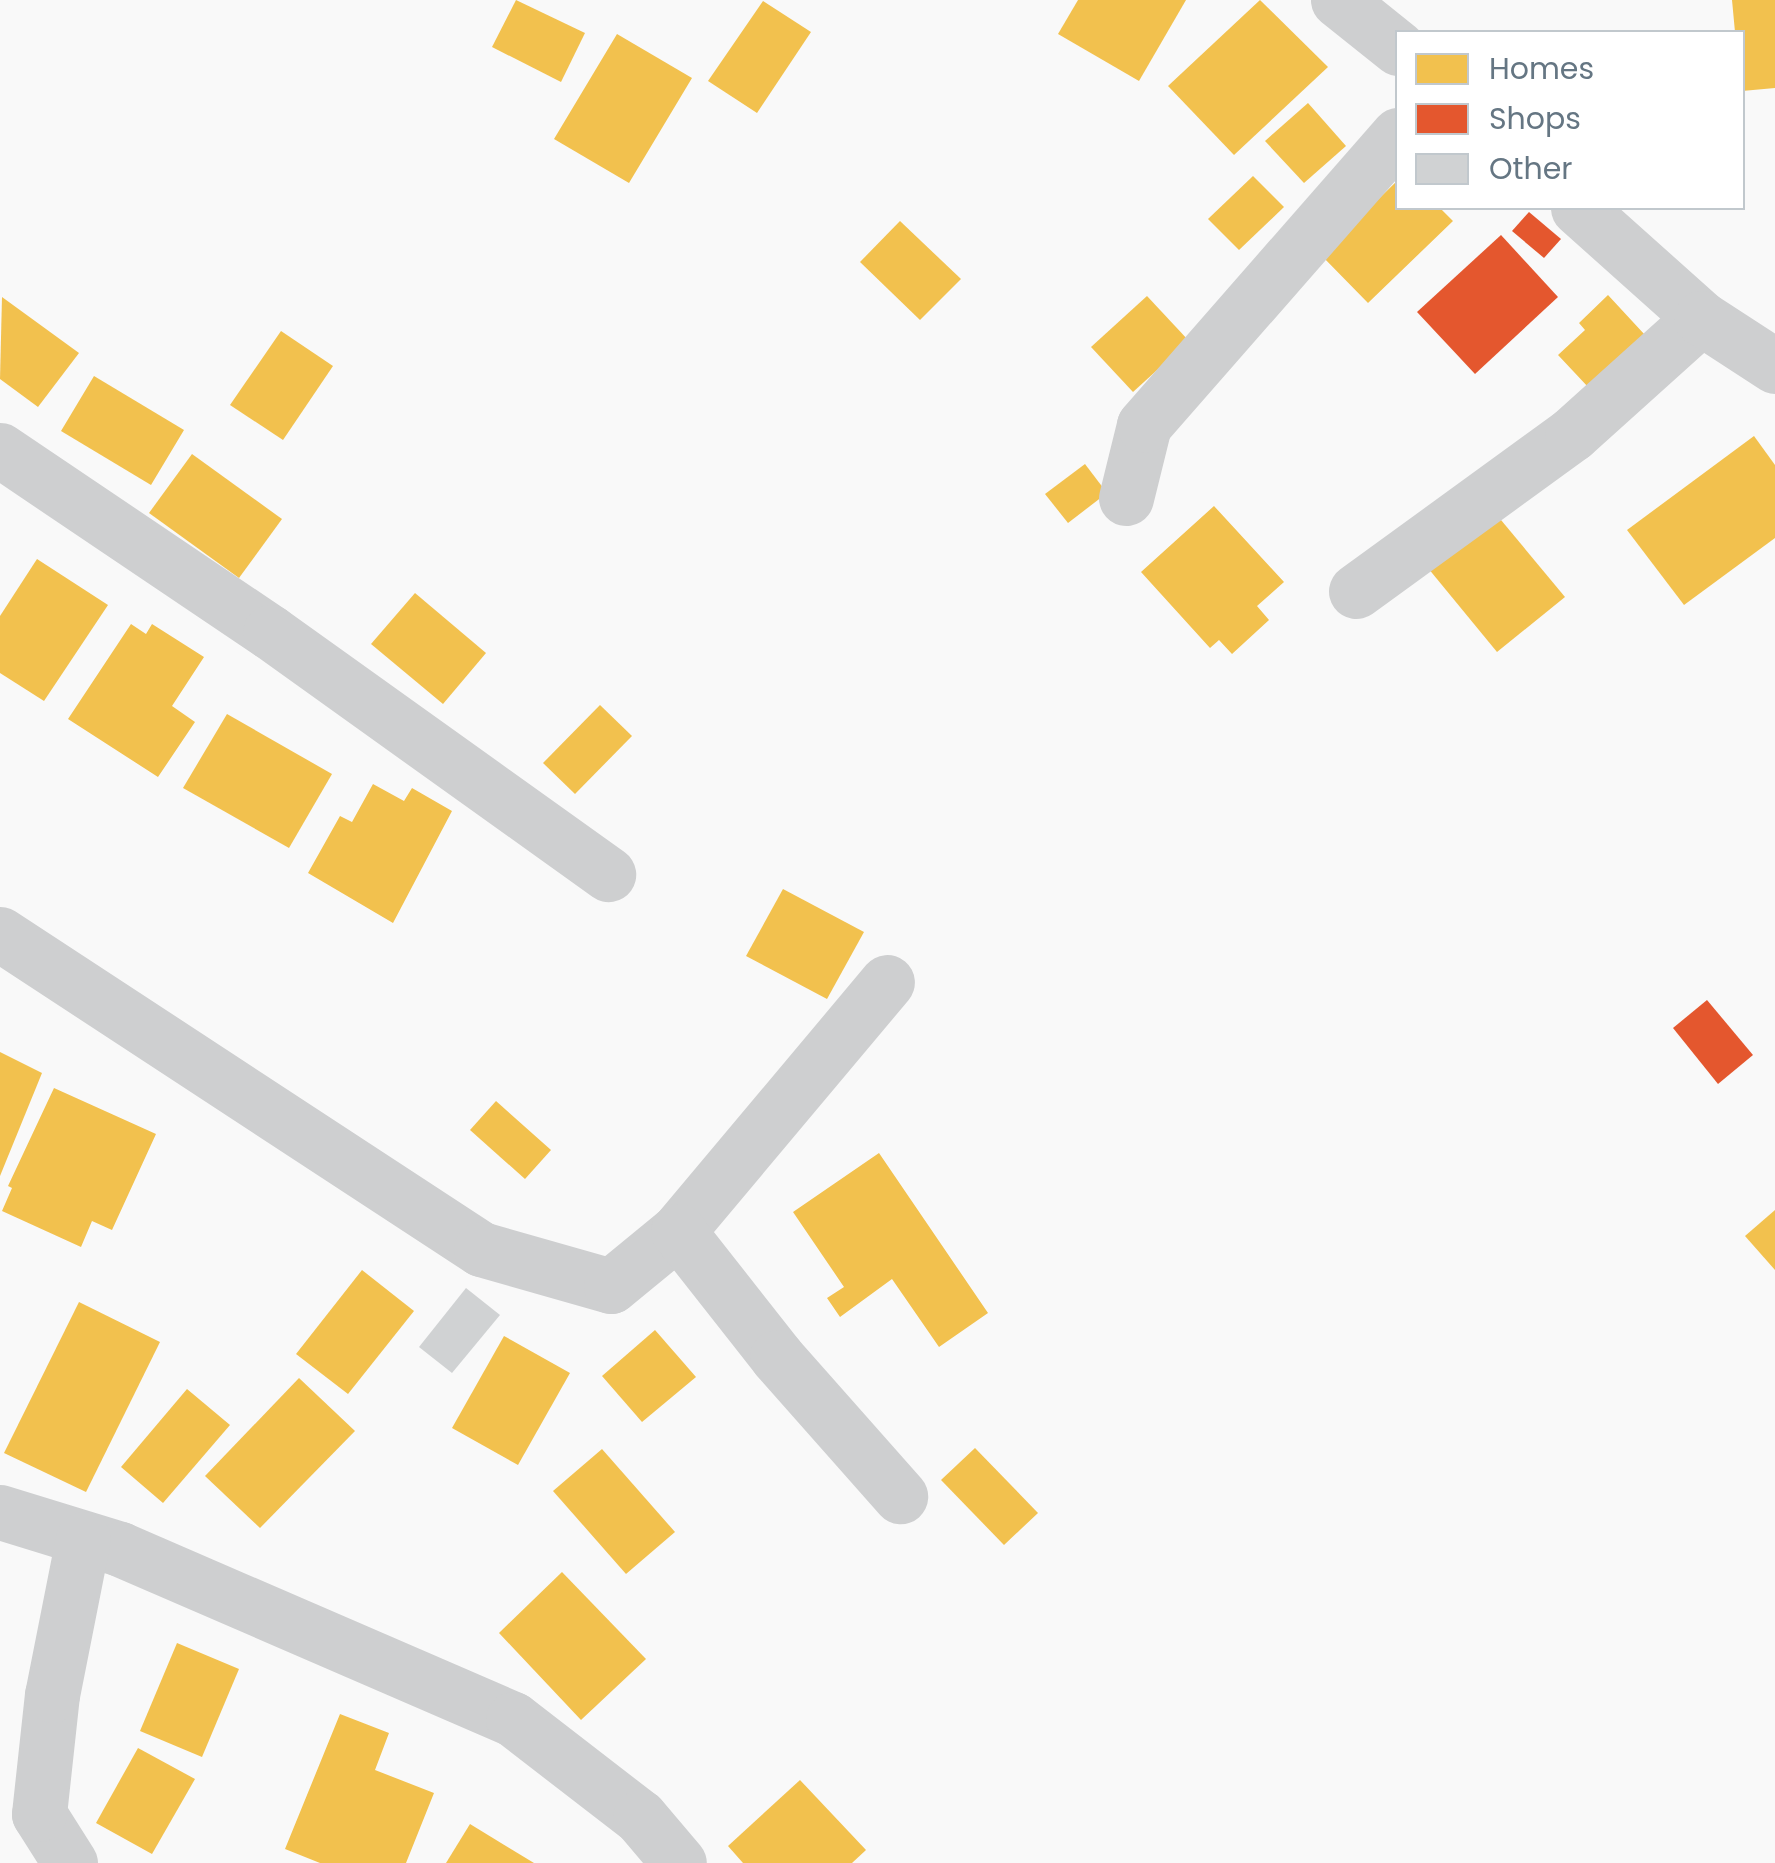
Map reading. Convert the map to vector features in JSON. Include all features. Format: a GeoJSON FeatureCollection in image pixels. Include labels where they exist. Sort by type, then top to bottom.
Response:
{"type":"FeatureCollection","features":[{"type":"Feature","properties":{"kind":"street"},"geometry":{"type":"LineString","coordinates":[[1338,0],[1395,46]]}},
{"type":"Feature","properties":{"kind":"street"},"geometry":{"type":"LineString","coordinates":[[1126,498],[1144,426],[1395,138]]}},
{"type":"Feature","properties":{"kind":"street"},"geometry":{"type":"LineString","coordinates":[[1580,210],[1700,318],[1775,366]]}},
{"type":"Feature","properties":{"kind":"street"},"geometry":{"type":"LineString","coordinates":[[1356,591],[1572,434],[1700,318]]}},
{"type":"Feature","properties":{"kind":"street"},"geometry":{"type":"LineString","coordinates":[[2,457],[270,632],[608,874]]}},
{"type":"Feature","properties":{"kind":"street"},"geometry":{"type":"LineString","coordinates":[[0,934],[481,1249],[611,1286],[678,1231],[887,982]]}},
{"type":"Feature","properties":{"kind":"street"},"geometry":{"type":"LineString","coordinates":[[678,1231],[777,1356],[900,1496]]}},
{"type":"Feature","properties":{"kind":"street"},"geometry":{"type":"LineString","coordinates":[[0,1512],[120,1549],[513,1718],[640,1817],[679,1863]]}},
{"type":"Feature","properties":{"kind":"street"},"geometry":{"type":"LineString","coordinates":[[70,1863],[39,1814],[52,1695],[83,1538]]}},
{"type":"Feature","properties":{"kind":"building: Homes"},"geometry":{"type":"Polygon","coordinates":[[[516,0],[585,33],[561,82],[492,47],[516,0]]]}},
{"type":"Feature","properties":{"kind":"building: Homes"},"geometry":{"type":"Polygon","coordinates":[[[1078,0],[1186,0],[1139,81],[1058,34],[1078,0]]]}},
{"type":"Feature","properties":{"kind":"building: Homes"},"geometry":{"type":"Polygon","coordinates":[[[1260,0],[1328,67],[1234,155],[1168,86],[1260,0]]]}},
{"type":"Feature","properties":{"kind":"building: Homes"},"geometry":{"type":"Polygon","coordinates":[[[1732,0],[1775,0],[1775,88],[1745,91],[1745,30],[1735,30],[1732,0]]]}},
{"type":"Feature","properties":{"kind":"building: Homes"},"geometry":{"type":"Polygon","coordinates":[[[763,1],[811,32],[757,113],[708,81],[763,1]]]}},
{"type":"Feature","properties":{"kind":"building: Homes"},"geometry":{"type":"Polygon","coordinates":[[[617,34],[692,78],[629,183],[554,139],[617,34]]]}},
{"type":"Feature","properties":{"kind":"building: Homes"},"geometry":{"type":"Polygon","coordinates":[[[1308,103],[1346,146],[1304,183],[1265,141],[1308,103]]]}},
{"type":"Feature","properties":{"kind":"building: Homes"},"geometry":{"type":"Polygon","coordinates":[[[1253,176],[1284,207],[1239,250],[1208,219],[1253,176]]]}},
{"type":"Feature","properties":{"kind":"building: Homes"},"geometry":{"type":"Polygon","coordinates":[[[1395,183],[1395,210],[1442,210],[1453,221],[1368,303],[1321,255],[1395,183]]]}},
{"type":"Feature","properties":{"kind":"building: Homes"},"geometry":{"type":"Polygon","coordinates":[[[900,221],[961,279],[920,320],[860,262],[900,221]]]}},
{"type":"Feature","properties":{"kind":"building: Homes"},"geometry":{"type":"Polygon","coordinates":[[[1608,295],[1645,335],[1589,388],[1558,355],[1585,330],[1579,323],[1608,295]]]}},
{"type":"Feature","properties":{"kind":"building: Homes"},"geometry":{"type":"Polygon","coordinates":[[[1147,296],[1189,341],[1133,392],[1091,347],[1147,296]]]}},
{"type":"Feature","properties":{"kind":"building: Homes"},"geometry":{"type":"Polygon","coordinates":[[[2,297],[79,353],[38,407],[0,379],[2,297]]]}},
{"type":"Feature","properties":{"kind":"building: Homes"},"geometry":{"type":"Polygon","coordinates":[[[281,331],[333,366],[283,440],[230,405],[281,331]]]}},
{"type":"Feature","properties":{"kind":"building: Homes"},"geometry":{"type":"Polygon","coordinates":[[[94,376],[184,430],[151,485],[61,431],[94,376]]]}},
{"type":"Feature","properties":{"kind":"building: Homes"},"geometry":{"type":"Polygon","coordinates":[[[1754,436],[1775,465],[1775,538],[1684,605],[1627,530],[1754,436]]]}},
{"type":"Feature","properties":{"kind":"building: Homes"},"geometry":{"type":"Polygon","coordinates":[[[192,454],[282,519],[239,578],[149,513],[192,454]]]}},
{"type":"Feature","properties":{"kind":"building: Homes"},"geometry":{"type":"Polygon","coordinates":[[[1085,464],[1107,493],[1068,523],[1045,494],[1085,464]]]}},
{"type":"Feature","properties":{"kind":"building: Homes"},"geometry":{"type":"Polygon","coordinates":[[[1214,506],[1284,582],[1257,606],[1269,620],[1232,654],[1219,640],[1210,648],[1141,572],[1214,506]]]}},
{"type":"Feature","properties":{"kind":"building: Homes"},"geometry":{"type":"Polygon","coordinates":[[[1491,508],[1565,597],[1497,652],[1423,562],[1491,508]]]}},
{"type":"Feature","properties":{"kind":"building: Homes"},"geometry":{"type":"Polygon","coordinates":[[[37,559],[108,605],[44,701],[0,673],[0,616],[37,559]]]}},
{"type":"Feature","properties":{"kind":"building: Homes"},"geometry":{"type":"Polygon","coordinates":[[[415,593],[486,653],[443,704],[371,644],[415,593]]]}},
{"type":"Feature","properties":{"kind":"building: Homes"},"geometry":{"type":"Polygon","coordinates":[[[131,624],[146,634],[152,624],[204,657],[172,706],[195,722],[158,777],[68,719],[131,624]]]}},
{"type":"Feature","properties":{"kind":"building: Homes"},"geometry":{"type":"Polygon","coordinates":[[[600,705],[632,736],[575,794],[543,763],[600,705]]]}},
{"type":"Feature","properties":{"kind":"building: Homes"},"geometry":{"type":"Polygon","coordinates":[[[227,714],[332,774],[289,848],[183,788],[227,714]]]}},
{"type":"Feature","properties":{"kind":"building: Homes"},"geometry":{"type":"Polygon","coordinates":[[[373,784],[404,801],[412,788],[452,811],[393,923],[308,873],[340,816],[352,822],[373,784]]]}},
{"type":"Feature","properties":{"kind":"building: Homes"},"geometry":{"type":"Polygon","coordinates":[[[783,889],[864,932],[827,999],[746,956],[783,889]]]}},
{"type":"Feature","properties":{"kind":"building: Homes"},"geometry":{"type":"Polygon","coordinates":[[[0,1052],[42,1073],[0,1176],[0,1052]]]}},
{"type":"Feature","properties":{"kind":"building: Homes"},"geometry":{"type":"Polygon","coordinates":[[[54,1088],[156,1134],[112,1230],[92,1221],[81,1247],[2,1211],[12,1188],[8,1186],[54,1088]]]}},
{"type":"Feature","properties":{"kind":"building: Homes"},"geometry":{"type":"Polygon","coordinates":[[[496,1101],[551,1150],[525,1179],[470,1130],[496,1101]]]}},
{"type":"Feature","properties":{"kind":"building: Homes"},"geometry":{"type":"Polygon","coordinates":[[[879,1153],[988,1313],[939,1347],[892,1279],[840,1317],[827,1298],[844,1287],[793,1212],[879,1153]]]}},
{"type":"Feature","properties":{"kind":"building: Homes"},"geometry":{"type":"Polygon","coordinates":[[[1775,1210],[1775,1270],[1745,1236],[1775,1210]]]}},
{"type":"Feature","properties":{"kind":"building: Homes"},"geometry":{"type":"Polygon","coordinates":[[[362,1270],[414,1311],[348,1394],[296,1354],[362,1270]]]}},
{"type":"Feature","properties":{"kind":"building: Homes"},"geometry":{"type":"Polygon","coordinates":[[[79,1302],[160,1342],[86,1492],[4,1453],[79,1302]]]}},
{"type":"Feature","properties":{"kind":"building: Homes"},"geometry":{"type":"Polygon","coordinates":[[[655,1330],[696,1377],[642,1422],[602,1376],[655,1330]]]}},
{"type":"Feature","properties":{"kind":"building: Homes"},"geometry":{"type":"Polygon","coordinates":[[[504,1336],[570,1373],[518,1465],[452,1428],[504,1336]]]}},
{"type":"Feature","properties":{"kind":"building: Homes"},"geometry":{"type":"Polygon","coordinates":[[[299,1378],[355,1431],[260,1528],[205,1476],[299,1378]]]}},
{"type":"Feature","properties":{"kind":"building: Homes"},"geometry":{"type":"Polygon","coordinates":[[[187,1389],[230,1425],[163,1503],[121,1467],[187,1389]]]}},
{"type":"Feature","properties":{"kind":"building: Homes"},"geometry":{"type":"Polygon","coordinates":[[[975,1448],[1038,1513],[1004,1545],[941,1480],[975,1448]]]}},
{"type":"Feature","properties":{"kind":"building: Homes"},"geometry":{"type":"Polygon","coordinates":[[[602,1449],[675,1532],[626,1574],[553,1491],[602,1449]]]}},
{"type":"Feature","properties":{"kind":"building: Homes"},"geometry":{"type":"Polygon","coordinates":[[[562,1572],[646,1659],[581,1720],[499,1633],[562,1572]]]}},
{"type":"Feature","properties":{"kind":"building: Homes"},"geometry":{"type":"Polygon","coordinates":[[[177,1643],[239,1669],[202,1757],[140,1731],[177,1643]]]}},
{"type":"Feature","properties":{"kind":"building: Homes"},"geometry":{"type":"Polygon","coordinates":[[[340,1714],[389,1733],[375,1770],[434,1793],[406,1863],[320,1863],[285,1849],[340,1714]]]}},
{"type":"Feature","properties":{"kind":"building: Homes"},"geometry":{"type":"Polygon","coordinates":[[[138,1748],[195,1779],[152,1854],[96,1823],[138,1748]]]}},
{"type":"Feature","properties":{"kind":"building: Homes"},"geometry":{"type":"Polygon","coordinates":[[[800,1780],[866,1850],[852,1863],[743,1863],[728,1846],[800,1780]]]}},
{"type":"Feature","properties":{"kind":"building: Homes"},"geometry":{"type":"Polygon","coordinates":[[[470,1824],[534,1863],[446,1863],[470,1824]]]}},
{"type":"Feature","properties":{"kind":"building: Shops"},"geometry":{"type":"Polygon","coordinates":[[[1529,212],[1561,239],[1544,258],[1512,231],[1529,212]]]}},
{"type":"Feature","properties":{"kind":"building: Shops"},"geometry":{"type":"Polygon","coordinates":[[[1501,235],[1558,297],[1475,374],[1417,312],[1501,235]]]}},
{"type":"Feature","properties":{"kind":"building: Shops"},"geometry":{"type":"Polygon","coordinates":[[[1707,1000],[1753,1055],[1718,1084],[1673,1028],[1707,1000]]]}},
{"type":"Feature","properties":{"kind":"building: Other"},"geometry":{"type":"Polygon","coordinates":[[[466,1288],[500,1315],[452,1373],[419,1347],[466,1288]]]}}]}
